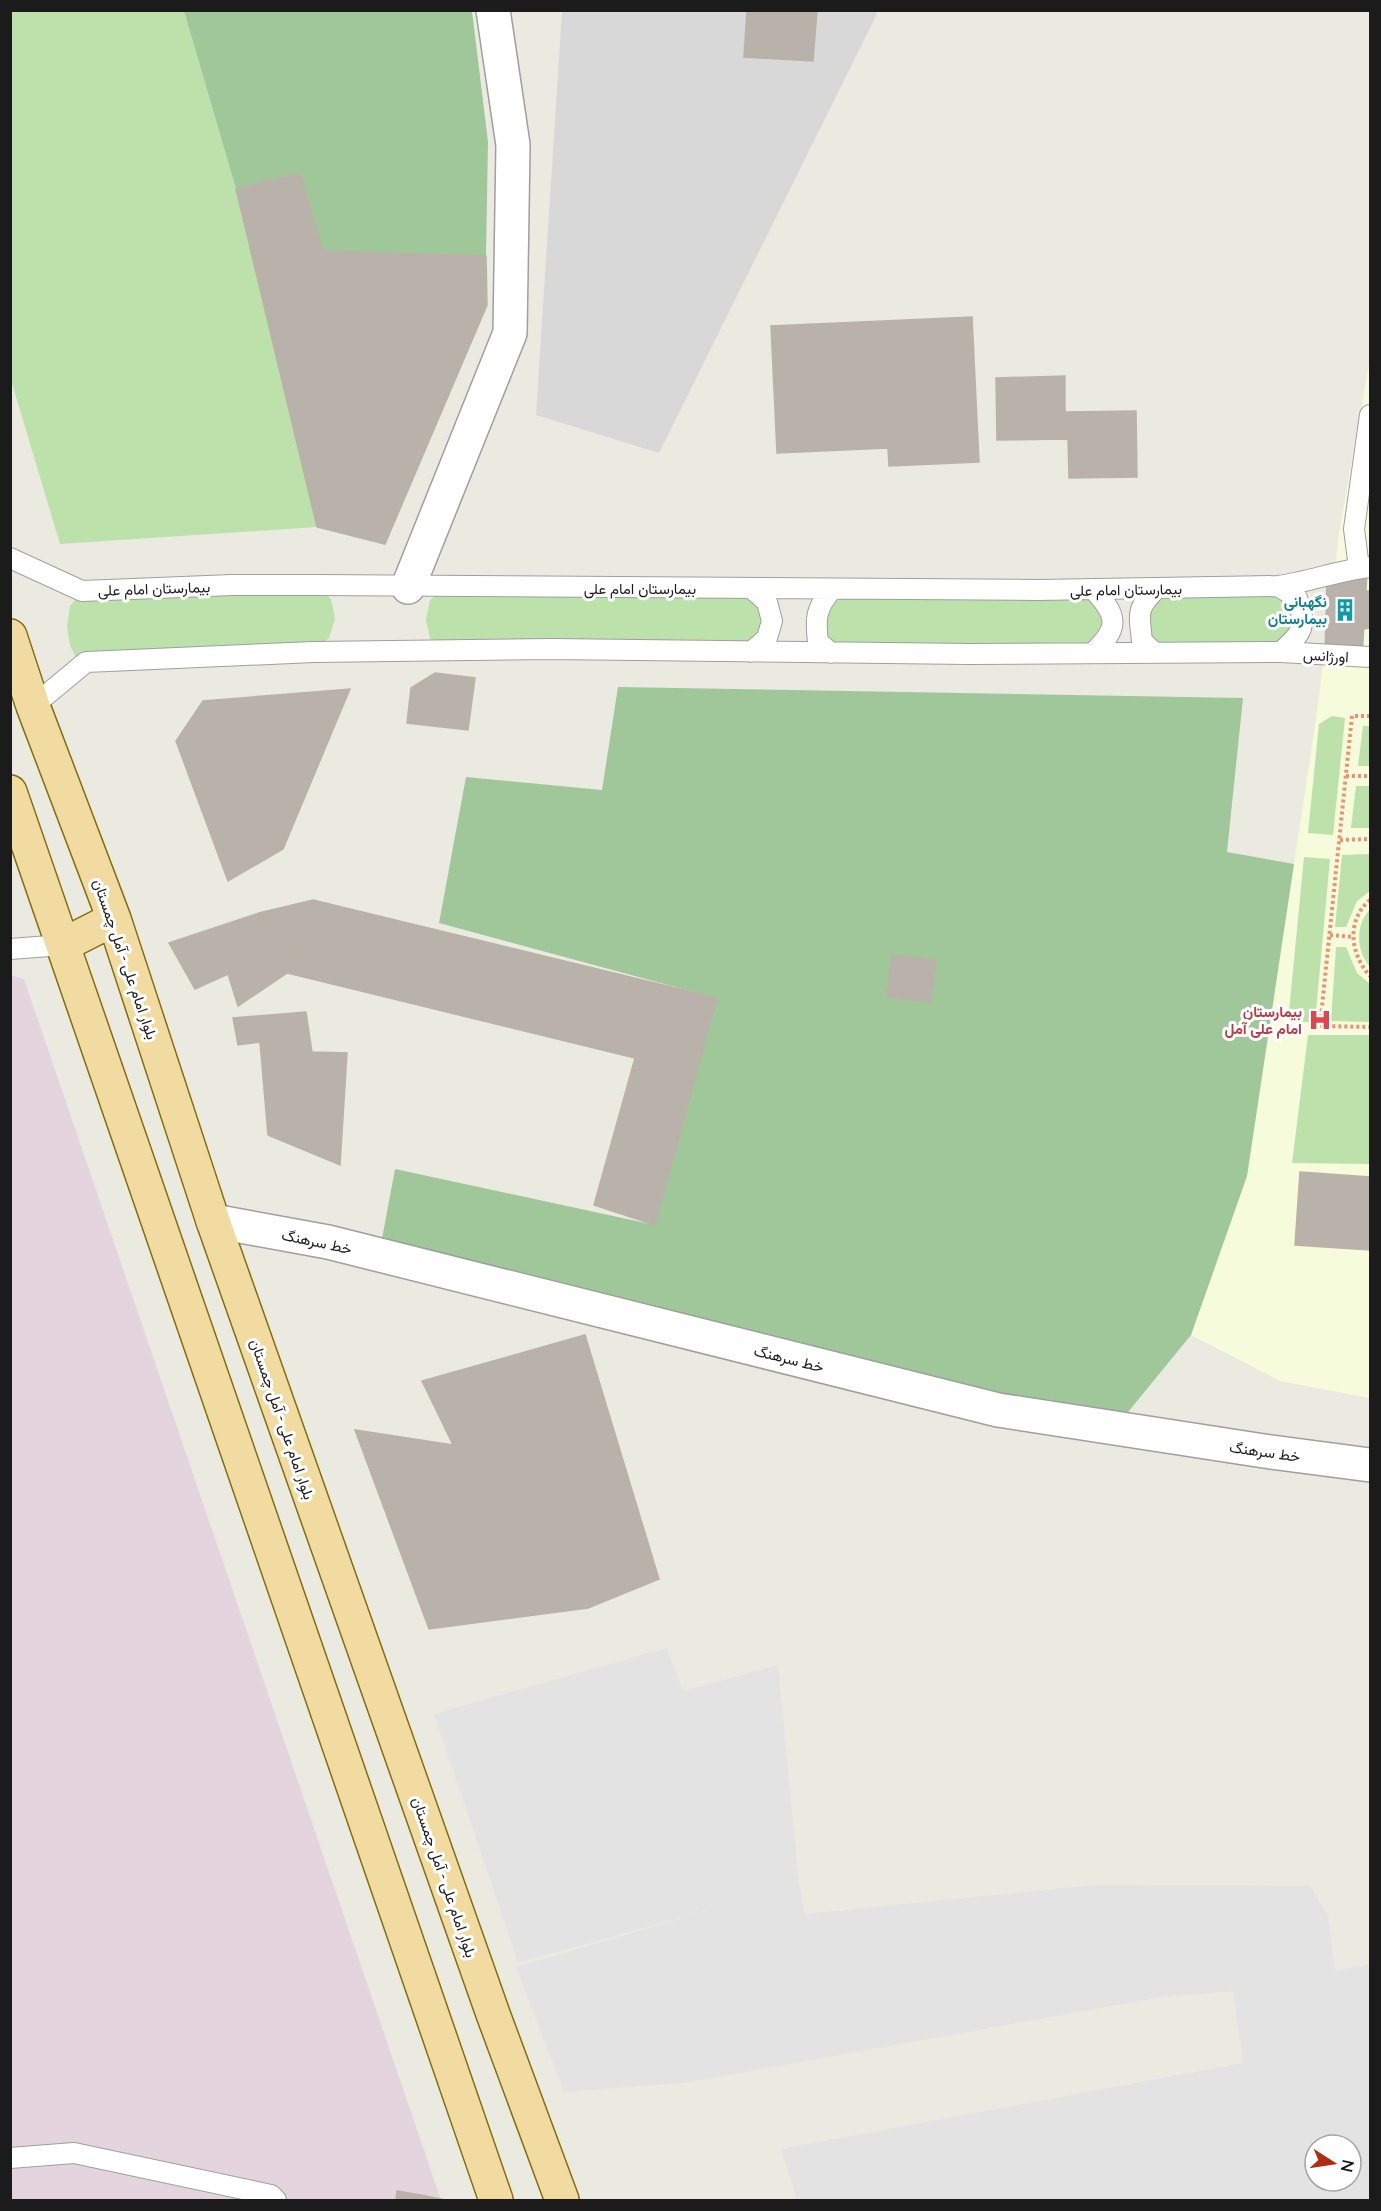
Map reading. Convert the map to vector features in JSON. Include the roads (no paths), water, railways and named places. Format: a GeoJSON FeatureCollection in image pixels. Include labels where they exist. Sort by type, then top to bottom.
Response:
{"type":"FeatureCollection","features":[{"type":"Feature","properties":{"kind":"main road","name":"بلوار امام علی - آمل چمستان"},"geometry":{"type":"LineString","coordinates":[[10,636],[33,706],[114,919],[213,1221],[493,2014],[562,2200]]}},
{"type":"Feature","properties":{"kind":"main road"},"geometry":{"type":"LineString","coordinates":[[10,792],[496,2200]]}},
{"type":"Feature","properties":{"kind":"main road"},"geometry":{"type":"LineString","coordinates":[[63,945],[114,919]]}},
{"type":"Feature","properties":{"kind":"street"},"geometry":{"type":"LineString","coordinates":[[408,587],[510,333],[513,145],[493,10]]}},
{"type":"Feature","properties":{"kind":"street","name":"خط سرهنگ"},"geometry":{"type":"LineString","coordinates":[[213,1221],[328,1242],[998,1410],[1371,1465]]}},
{"type":"Feature","properties":{"kind":"lane"},"geometry":{"type":"LineString","coordinates":[[1365,568],[1354,529],[1371,415]]}},
{"type":"Feature","properties":{"kind":"lane","name":"بیمارستان امام علی"},"geometry":{"type":"LineString","coordinates":[[10,558],[82,591],[232,585],[832,589],[1278,586],[1365,568]]}},
{"type":"Feature","properties":{"kind":"lane"},"geometry":{"type":"LineString","coordinates":[[33,706],[86,662],[314,652],[552,649],[831,653],[1281,652],[1299,636],[1304,617],[1297,598],[1278,586]]}},
{"type":"Feature","properties":{"kind":"lane"},"geometry":{"type":"LineString","coordinates":[[751,588],[767,602],[772,621],[767,638],[751,652]]}},
{"type":"Feature","properties":{"kind":"lane"},"geometry":{"type":"LineString","coordinates":[[1155,653],[1142,641],[1140,621],[1142,603],[1157,588]]}},
{"type":"Feature","properties":{"kind":"lane"},"geometry":{"type":"LineString","coordinates":[[831,653],[818,642],[816,621],[821,602],[832,589]]}},
{"type":"Feature","properties":{"kind":"lane"},"geometry":{"type":"LineString","coordinates":[[1093,653],[1109,638],[1113,622],[1109,605],[1094,589]]}},
{"type":"Feature","properties":{"kind":"lane","name":"اورژانس"},"geometry":{"type":"LineString","coordinates":[[1281,652],[1371,657]]}},
{"type":"Feature","properties":{"kind":"lane"},"geometry":{"type":"LineString","coordinates":[[10,949],[63,945]]}},
{"type":"Feature","properties":{"kind":"lane"},"geometry":{"type":"LineString","coordinates":[[10,2158],[74,2153],[271,2195],[276,2200]]}},
{"type":"Feature","properties":{"kind":"place","name":"نگهبانی بیمارستان"},"geometry":{"type":"Point","coordinates":[1345,610]}},
{"type":"Feature","properties":{"kind":"place","name":"بیمارستان امام علی آمل"},"geometry":{"type":"Point","coordinates":[1320,1020]}}]}
